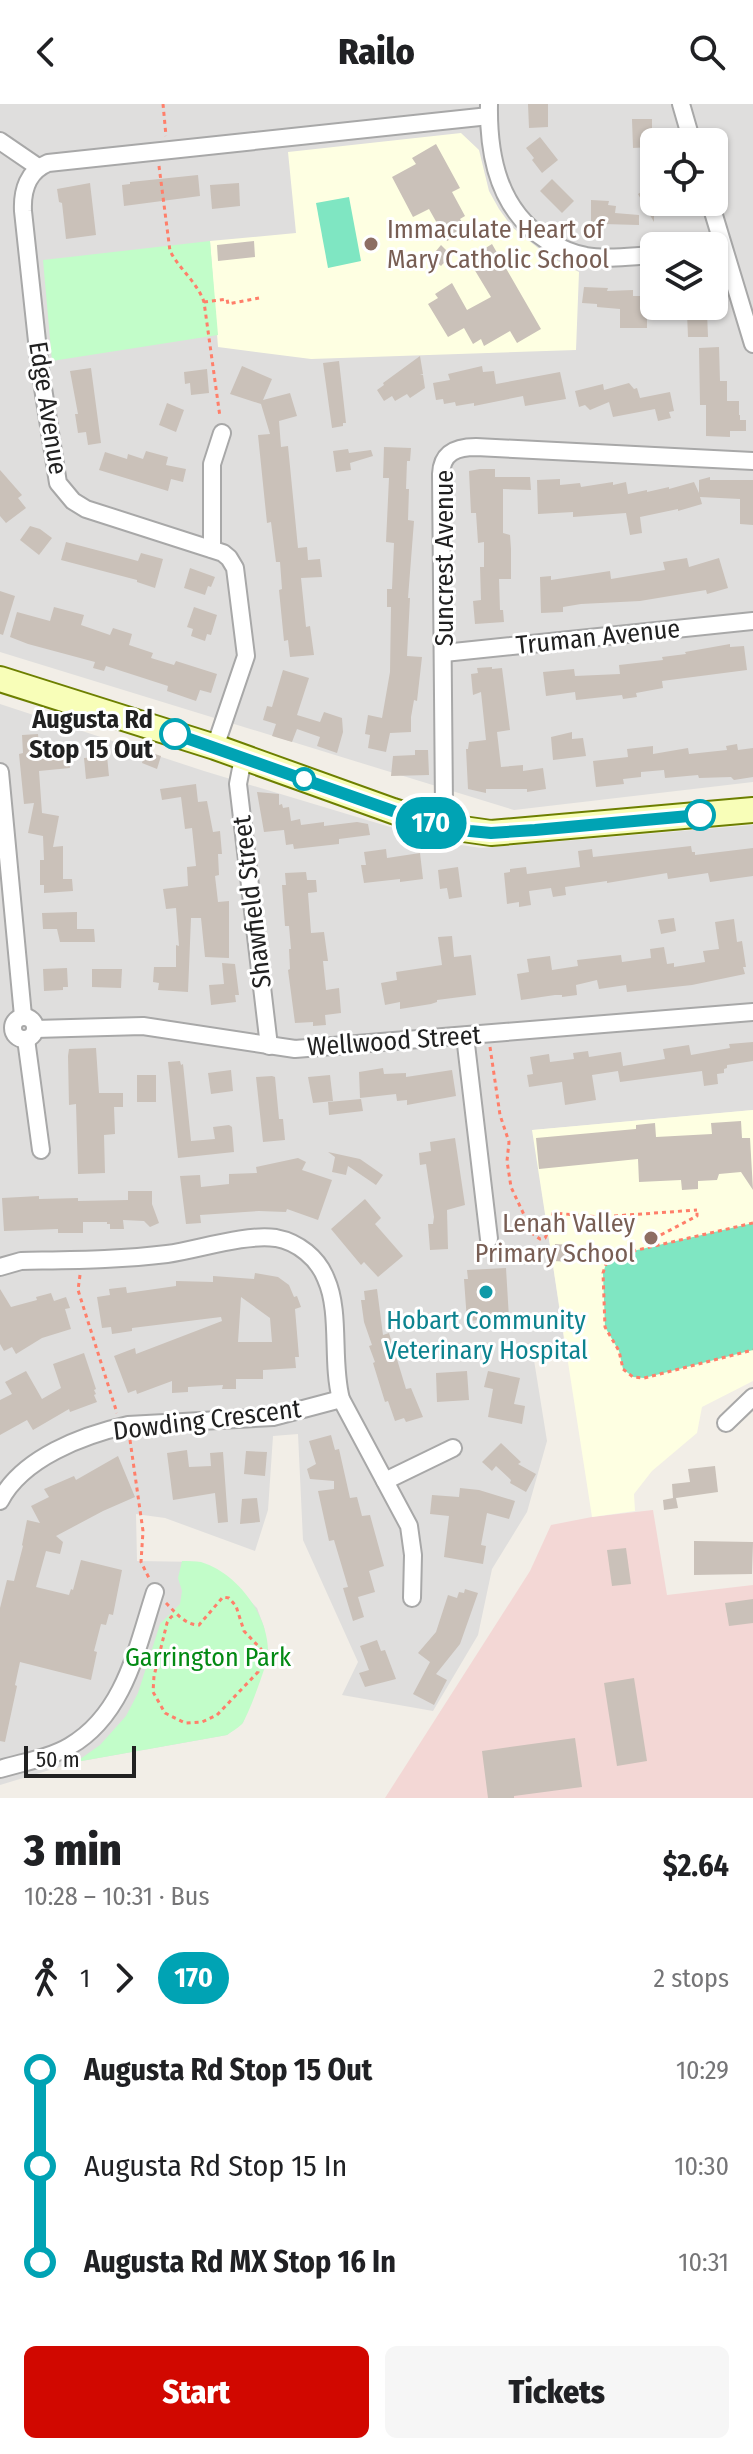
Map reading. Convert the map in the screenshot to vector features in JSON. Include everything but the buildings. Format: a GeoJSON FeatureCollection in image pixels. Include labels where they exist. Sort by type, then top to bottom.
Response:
{"type":"FeatureCollection","features":[{"type":"Feature","properties":{"kind":"main road"},"geometry":{"type":"LineString","coordinates":[[0,679],[215,747],[442,826],[491,833],[753,810]]}},
{"type":"Feature","properties":{"kind":"street"},"geometry":{"type":"LineString","coordinates":[[681,104],[688,128]]}},
{"type":"Feature","properties":{"kind":"street"},"geometry":{"type":"LineString","coordinates":[[0,141],[38,167],[48,163],[489,110],[491,141],[501,187],[509,204],[523,221],[556,246],[586,257],[640,255]]}},
{"type":"Feature","properties":{"kind":"street","name":"Edge Avenue"},"geometry":{"type":"LineString","coordinates":[[38,167],[25,187],[23,211],[40,369],[58,483],[65,493],[86,509],[212,549]]}},
{"type":"Feature","properties":{"kind":"street"},"geometry":{"type":"LineString","coordinates":[[728,273],[753,344]]}},
{"type":"Feature","properties":{"kind":"street"},"geometry":{"type":"LineString","coordinates":[[215,747],[246,656],[235,568],[229,558],[212,549],[212,464],[222,433]]}},
{"type":"Feature","properties":{"kind":"street","name":"Suncrest Avenue"},"geometry":{"type":"LineString","coordinates":[[442,826],[444,653],[441,474],[445,457],[453,450],[476,447],[753,461]]}},
{"type":"Feature","properties":{"kind":"street","name":"Truman Avenue"},"geometry":{"type":"LineString","coordinates":[[444,653],[753,621]]}},
{"type":"Feature","properties":{"kind":"street","name":"Shawfield Street"},"geometry":{"type":"LineString","coordinates":[[243,758],[238,784],[269,1046]]}},
{"type":"Feature","properties":{"kind":"street"},"geometry":{"type":"LineString","coordinates":[[0,772],[19,1028],[41,1150]]}},
{"type":"Feature","properties":{"kind":"street","name":"Wellwood Street"},"geometry":{"type":"LineString","coordinates":[[19,1028],[143,1026],[269,1046],[307,1048],[753,1012]]}},
{"type":"Feature","properties":{"kind":"street"},"geometry":{"type":"LineString","coordinates":[[465,1036],[489,1239]]}},
{"type":"Feature","properties":{"kind":"street"},"geometry":{"type":"LineString","coordinates":[[0,1267],[21,1261],[165,1254],[261,1238],[292,1243],[318,1264],[330,1291],[341,1399],[409,1526],[412,1598]]}},
{"type":"Feature","properties":{"kind":"street"},"geometry":{"type":"LineString","coordinates":[[726,1423],[753,1397]]}},
{"type":"Feature","properties":{"kind":"street","name":"Dowding Crescent"},"geometry":{"type":"LineString","coordinates":[[0,1501],[18,1475],[36,1462],[56,1450],[109,1429],[128,1425],[273,1417],[341,1399]]}},
{"type":"Feature","properties":{"kind":"street"},"geometry":{"type":"LineString","coordinates":[[385,1481],[453,1448]]}},
{"type":"Feature","properties":{"kind":"street"},"geometry":{"type":"LineString","coordinates":[[0,1769],[69,1747],[99,1722],[125,1683],[155,1592]]}},
{"type":"Feature","properties":{"kind":"path"},"geometry":{"type":"LineString","coordinates":[[163,104],[170,251],[197,286],[204,302],[222,433]]}},
{"type":"Feature","properties":{"kind":"path"},"geometry":{"type":"LineString","coordinates":[[204,302],[227,299],[228,304],[259,298]]}},
{"type":"Feature","properties":{"kind":"path"},"geometry":{"type":"LineString","coordinates":[[489,1034],[500,1115],[509,1142],[507,1161],[511,1187],[533,1234],[540,1239],[545,1238],[553,1213],[600,1217],[697,1210],[697,1216],[653,1239],[654,1246]]}},
{"type":"Feature","properties":{"kind":"path"},"geometry":{"type":"LineString","coordinates":[[753,1223],[616,1255],[606,1264],[603,1273],[605,1327],[619,1351],[623,1369],[633,1377],[644,1378],[753,1350]]}},
{"type":"Feature","properties":{"kind":"path"},"geometry":{"type":"LineString","coordinates":[[77,1259],[81,1279],[78,1290],[114,1408],[128,1425],[143,1531],[141,1562],[155,1592],[189,1624],[199,1625],[218,1601],[223,1597],[229,1598],[236,1606],[244,1631],[261,1649],[258,1672],[217,1715],[202,1722],[185,1723],[171,1718],[153,1692],[167,1623],[176,1614]]}},
{"type":"Feature","properties":{"kind":"shaded area"},"geometry":{"type":"Polygon","coordinates":[[[0,104],[753,104],[753,782],[514,810],[0,652],[0,104]]]}},
{"type":"Feature","properties":{"kind":"shaded area","name":"Immaculate Heart of Mary Catholic School"},"geometry":{"type":"Polygon","coordinates":[[[461,133],[479,150],[489,191],[512,227],[548,256],[579,272],[576,350],[311,359],[218,347],[210,241],[296,233],[288,152],[461,133]]]}},
{"type":"Feature","properties":{"kind":"shaded area"},"geometry":{"type":"Polygon","coordinates":[[[0,704],[204,771],[440,842],[481,848],[753,825],[753,1110],[533,1130],[565,1347],[533,1354],[547,1441],[527,1512],[492,1569],[478,1635],[433,1711],[342,1695],[358,1662],[303,1540],[298,1434],[273,1436],[268,1510],[255,1551],[165,1518],[136,1514],[137,1561],[200,1562],[231,1581],[257,1608],[264,1627],[268,1655],[243,1723],[227,1735],[76,1762],[0,1785],[0,704]]]}},
{"type":"Feature","properties":{"kind":"shaded area","name":"Lenah Valley Primary School"},"geometry":{"type":"Polygon","coordinates":[[[753,1110],[753,1381],[702,1407],[697,1433],[652,1471],[634,1494],[635,1511],[592,1517],[532,1130],[753,1110]]]}},
{"type":"Feature","properties":{"kind":"shaded area"},"geometry":{"type":"Polygon","coordinates":[[[653,1510],[667,1595],[753,1585],[753,1798],[385,1798],[530,1571],[551,1525],[653,1510]]]}},
{"type":"Feature","properties":{"kind":"green space"},"geometry":{"type":"Polygon","coordinates":[[[349,197],[361,261],[328,268],[316,203],[349,197]]]}},
{"type":"Feature","properties":{"kind":"green space"},"geometry":{"type":"Polygon","coordinates":[[[210,241],[218,335],[52,361],[43,260],[210,241]]]}},
{"type":"Feature","properties":{"kind":"green space"},"geometry":{"type":"Polygon","coordinates":[[[753,1223],[753,1350],[644,1378],[633,1377],[623,1369],[619,1351],[605,1327],[603,1273],[606,1264],[616,1255],[753,1223]]]}},
{"type":"Feature","properties":{"kind":"green space","name":"Garrington Park"},"geometry":{"type":"Polygon","coordinates":[[[182,1561],[201,1562],[227,1576],[248,1597],[263,1624],[267,1659],[245,1719],[227,1735],[76,1762],[100,1745],[126,1716],[138,1693],[160,1624],[180,1604],[182,1591],[178,1578],[182,1561]]]}},
{"type":"Feature","properties":{"kind":"bus line","name":"170"},"geometry":{"type":"LineString","coordinates":[[175,734],[393,811],[470,831],[535,830],[700,815]]}},
{"type":"Feature","properties":{"kind":"place","name":"Immaculate Heart of Mary Catholic School"},"geometry":{"type":"Point","coordinates":[371,244]}},
{"type":"Feature","properties":{"kind":"place","name":"Augusta Rd Stop 15 Out"},"geometry":{"type":"Point","coordinates":[175,734]}},
{"type":"Feature","properties":{"kind":"place","name":"Lenah Valley Primary School"},"geometry":{"type":"Point","coordinates":[651,1238]}},
{"type":"Feature","properties":{"kind":"place","name":"Hobart Community Veterinary Hospital"},"geometry":{"type":"Point","coordinates":[486,1292]}}]}
